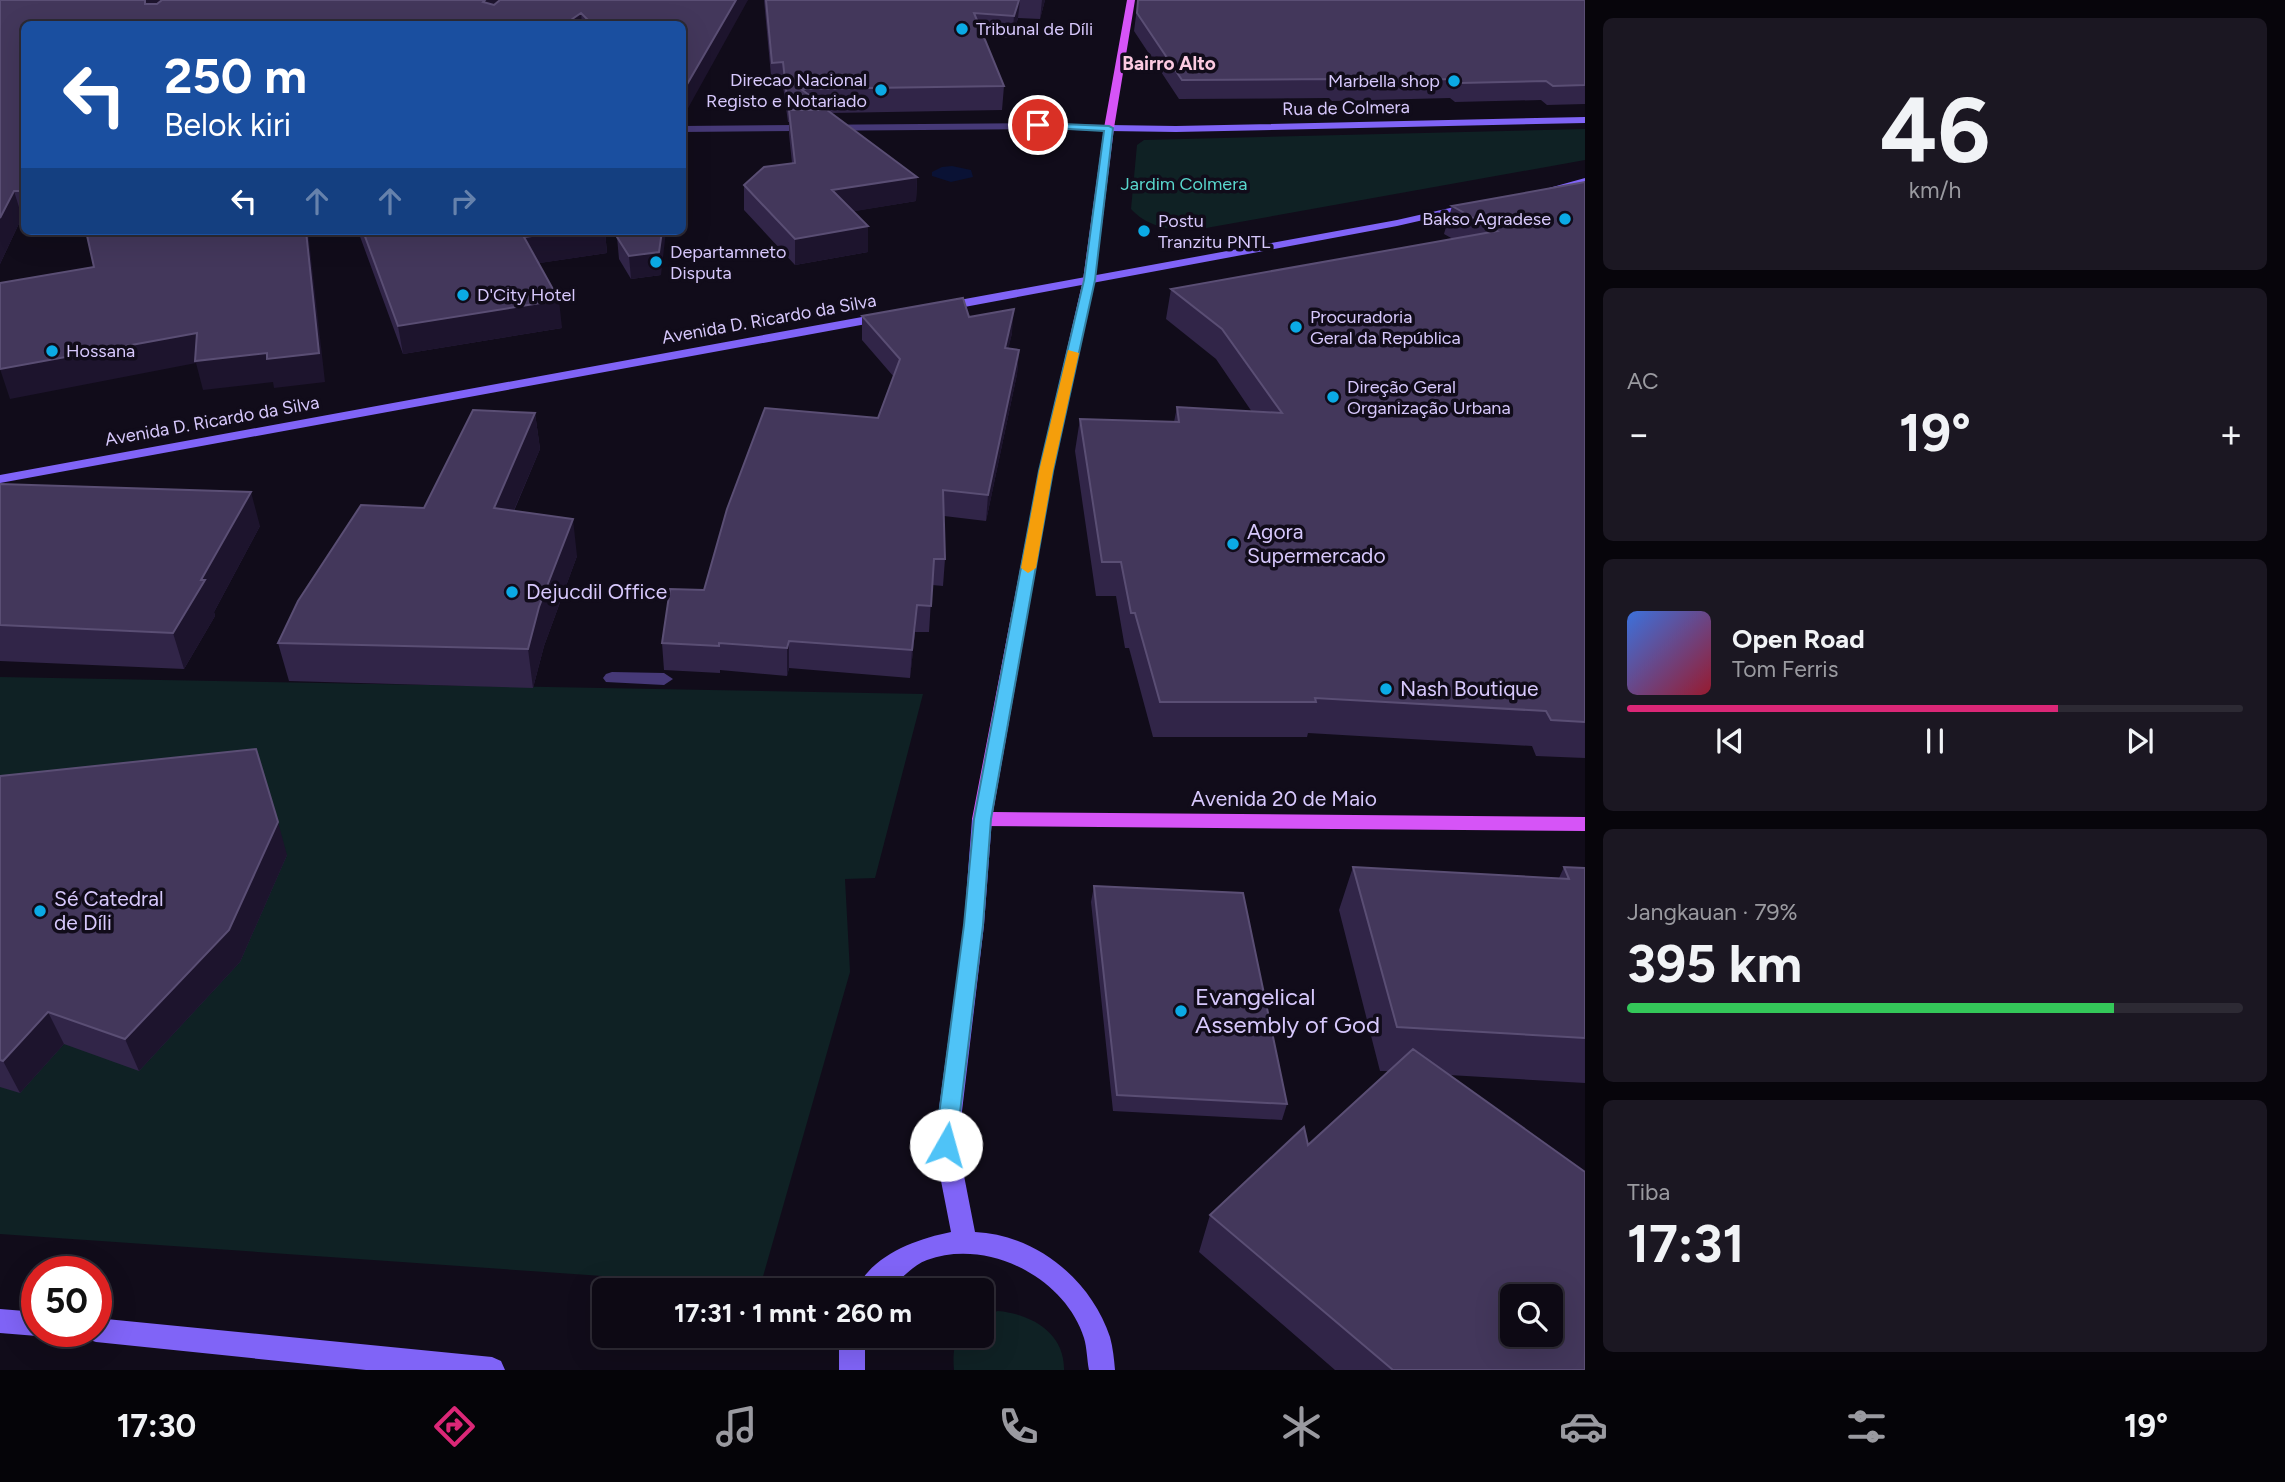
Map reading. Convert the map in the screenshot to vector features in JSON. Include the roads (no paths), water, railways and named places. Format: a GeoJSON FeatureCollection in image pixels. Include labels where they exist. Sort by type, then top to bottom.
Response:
{"type":"FeatureCollection","features":[{"type":"Feature","properties":{"kind":"main road"},"geometry":{"type":"LineString","coordinates":[[965,1242],[946,1145],[974,925],[982,819],[1046,471],[1089,280],[1109,128],[1131,0]]}},
{"type":"Feature","properties":{"kind":"main road","name":"Rua de Colmera"},"geometry":{"type":"LineString","coordinates":[[1109,128],[1176,130],[1585,120]]}},
{"type":"Feature","properties":{"kind":"main road"},"geometry":{"type":"LineString","coordinates":[[1545,190],[1585,181]]}},
{"type":"Feature","properties":{"kind":"main road"},"geometry":{"type":"LineString","coordinates":[[926,310],[1397,223],[1491,202]]}},
{"type":"Feature","properties":{"kind":"main road","name":"Avenida D. Ricardo da Silva"},"geometry":{"type":"LineString","coordinates":[[0,479],[898,315]]}},
{"type":"Feature","properties":{"kind":"main road","name":"Avenida 20 de Maio"},"geometry":{"type":"LineString","coordinates":[[982,819],[1585,824]]}},
{"type":"Feature","properties":{"kind":"main road"},"geometry":{"type":"LineString","coordinates":[[881,1278],[893,1265],[926,1248],[965,1242],[1003,1247],[1039,1263],[1070,1288],[1092,1321],[1102,1359],[1102,1370]]}},
{"type":"Feature","properties":{"kind":"main road"},"geometry":{"type":"LineString","coordinates":[[0,1321],[21,1323]]}},
{"type":"Feature","properties":{"kind":"main road"},"geometry":{"type":"LineString","coordinates":[[112,1332],[492,1370]]}},
{"type":"Feature","properties":{"kind":"main road"},"geometry":{"type":"LineString","coordinates":[[852,1348],[852,1370]]}},
{"type":"Feature","properties":{"kind":"street"},"geometry":{"type":"LineString","coordinates":[[686,129],[1038,125],[1109,128]]}},
{"type":"Feature","properties":{"kind":"street"},"geometry":{"type":"LineString","coordinates":[[612,678],[664,679]]}},
{"type":"Feature","properties":{"kind":"water"},"geometry":{"type":"Polygon","coordinates":[[[942,167],[971,170],[973,177],[951,182],[932,176],[932,172],[942,167]]]}},
{"type":"Feature","properties":{"kind":"place","name":"Tribunal de Díli"},"geometry":{"type":"Point","coordinates":[962,29]}},
{"type":"Feature","properties":{"kind":"place","name":"Marbella shop"},"geometry":{"type":"Point","coordinates":[1454,81]}},
{"type":"Feature","properties":{"kind":"place","name":"Direcao Nacional Registo e Notariado"},"geometry":{"type":"Point","coordinates":[881,90]}},
{"type":"Feature","properties":{"kind":"place","name":"Bakso Agradese"},"geometry":{"type":"Point","coordinates":[1565,219]}},
{"type":"Feature","properties":{"kind":"place","name":"Postu Tranzitu PNTL"},"geometry":{"type":"Point","coordinates":[1144,231]}},
{"type":"Feature","properties":{"kind":"place","name":"Departamneto Disputa"},"geometry":{"type":"Point","coordinates":[656,262]}},
{"type":"Feature","properties":{"kind":"place","name":"D'City Hotel"},"geometry":{"type":"Point","coordinates":[463,295]}},
{"type":"Feature","properties":{"kind":"place","name":"Procuradoria Geral da República"},"geometry":{"type":"Point","coordinates":[1296,327]}},
{"type":"Feature","properties":{"kind":"place","name":"Hossana"},"geometry":{"type":"Point","coordinates":[52,351]}},
{"type":"Feature","properties":{"kind":"place","name":"Direção Geral Organização Urbana"},"geometry":{"type":"Point","coordinates":[1333,397]}},
{"type":"Feature","properties":{"kind":"place","name":"Agora Supermercado"},"geometry":{"type":"Point","coordinates":[1233,544]}},
{"type":"Feature","properties":{"kind":"place","name":"Dejucdil Office"},"geometry":{"type":"Point","coordinates":[512,592]}},
{"type":"Feature","properties":{"kind":"place","name":"Nash Boutique"},"geometry":{"type":"Point","coordinates":[1386,689]}},
{"type":"Feature","properties":{"kind":"place","name":"Sé Catedral de Díli"},"geometry":{"type":"Point","coordinates":[40,911]}},
{"type":"Feature","properties":{"kind":"place","name":"Evangelical Assembly of God"},"geometry":{"type":"Point","coordinates":[1181,1011]}},
{"type":"Feature","properties":{"kind":"district","name":"Bairro Alto"},"geometry":{"type":"Point","coordinates":[1169,63]}},
{"type":"Feature","properties":{"kind":"park label","name":"Jardim Colmera"},"geometry":{"type":"Point","coordinates":[1184,184]}}]}
